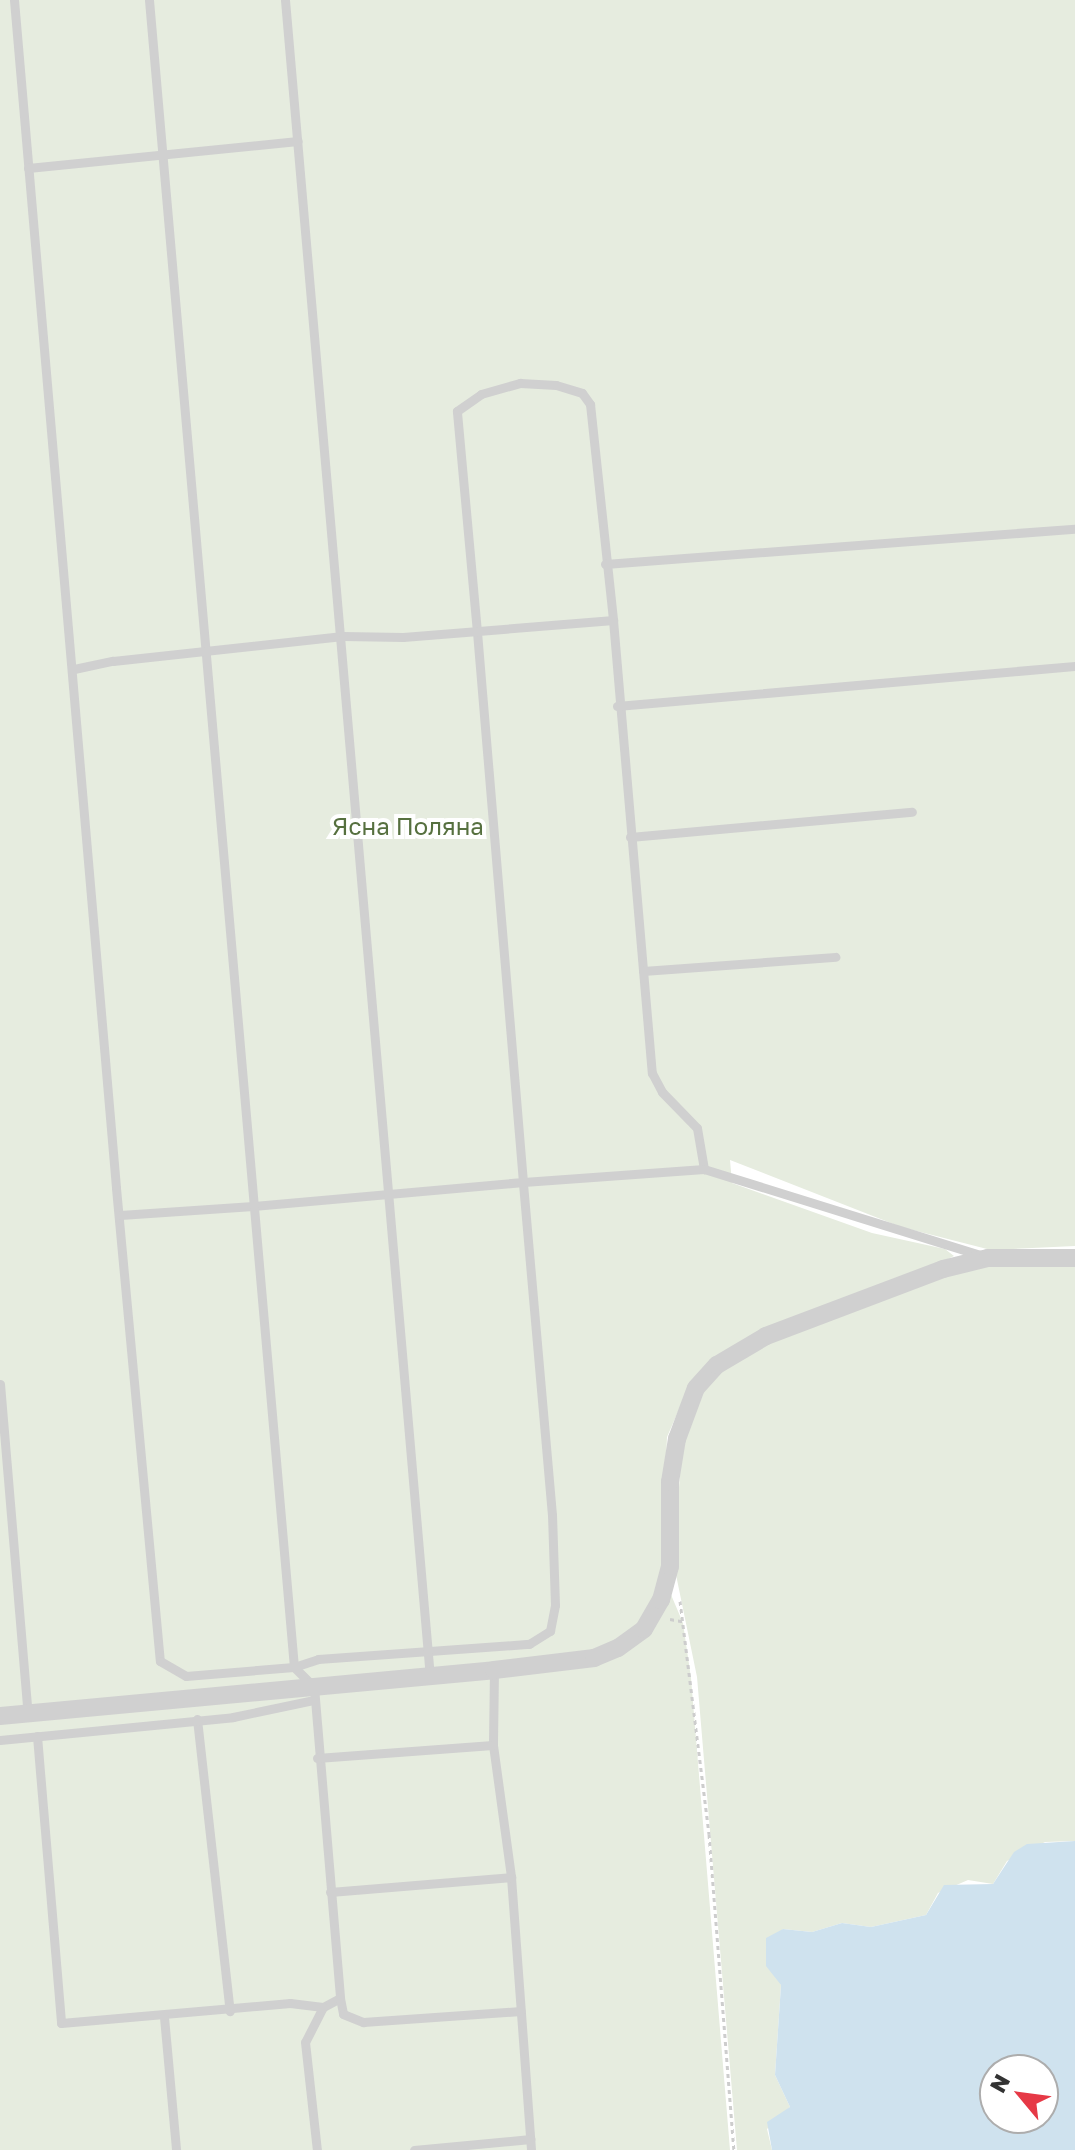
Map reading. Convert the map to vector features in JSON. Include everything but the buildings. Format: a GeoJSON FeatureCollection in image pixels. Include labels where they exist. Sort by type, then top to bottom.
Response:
{"type":"FeatureCollection","features":[{"type":"Feature","properties":{"kind":"street"},"geometry":{"type":"LineString","coordinates":[[0,1716],[314,1693],[430,1676],[594,1658],[632,1641],[650,1621],[670,1566],[670,1482],[677,1439],[696,1388],[717,1365],[766,1336],[943,1269],[988,1258],[1075,1258]]}},
{"type":"Feature","properties":{"kind":"lane"},"geometry":{"type":"LineString","coordinates":[[14,0],[160,1661],[186,1676],[294,1667],[318,1659],[529,1644],[550,1631],[555,1605],[523,1182],[457,411],[481,394],[504,386],[540,383],[582,393],[590,404],[613,620],[617,706],[652,1073],[662,1092],[697,1128],[704,1169]]}},
{"type":"Feature","properties":{"kind":"lane"},"geometry":{"type":"LineString","coordinates":[[149,0],[294,1667],[314,1693],[317,1758],[340,1998],[343,2014],[363,2022],[521,2011]]}},
{"type":"Feature","properties":{"kind":"lane"},"geometry":{"type":"LineString","coordinates":[[285,0],[343,636],[430,1676]]}},
{"type":"Feature","properties":{"kind":"lane"},"geometry":{"type":"LineString","coordinates":[[28,168],[298,141]]}},
{"type":"Feature","properties":{"kind":"lane"},"geometry":{"type":"LineString","coordinates":[[605,564],[1075,529]]}},
{"type":"Feature","properties":{"kind":"lane"},"geometry":{"type":"LineString","coordinates":[[74,669],[343,636],[477,632],[613,620]]}},
{"type":"Feature","properties":{"kind":"lane"},"geometry":{"type":"LineString","coordinates":[[617,706],[1075,666]]}},
{"type":"Feature","properties":{"kind":"lane"},"geometry":{"type":"LineString","coordinates":[[630,837],[912,812]]}},
{"type":"Feature","properties":{"kind":"lane"},"geometry":{"type":"LineString","coordinates":[[643,971],[835,957]]}},
{"type":"Feature","properties":{"kind":"lane"},"geometry":{"type":"LineString","coordinates":[[120,1215],[704,1169],[752,1181],[871,1225],[988,1258]]}},
{"type":"Feature","properties":{"kind":"lane"},"geometry":{"type":"LineString","coordinates":[[0,1384],[28,1714]]}},
{"type":"Feature","properties":{"kind":"lane"},"geometry":{"type":"LineString","coordinates":[[494,1670],[493,1745],[511,1877],[531,2150]]}},
{"type":"Feature","properties":{"kind":"lane"},"geometry":{"type":"LineString","coordinates":[[0,1740],[197,1719],[314,1693]]}},
{"type":"Feature","properties":{"kind":"lane"},"geometry":{"type":"LineString","coordinates":[[197,1719],[230,2011]]}},
{"type":"Feature","properties":{"kind":"lane"},"geometry":{"type":"LineString","coordinates":[[37,1736],[61,2023],[164,2017],[290,2003],[323,2007],[340,1998]]}},
{"type":"Feature","properties":{"kind":"lane"},"geometry":{"type":"LineString","coordinates":[[317,1758],[493,1745]]}},
{"type":"Feature","properties":{"kind":"lane"},"geometry":{"type":"LineString","coordinates":[[330,1892],[511,1877]]}},
{"type":"Feature","properties":{"kind":"lane"},"geometry":{"type":"LineString","coordinates":[[317,2150],[305,2042],[323,2007]]}},
{"type":"Feature","properties":{"kind":"lane"},"geometry":{"type":"LineString","coordinates":[[164,2017],[176,2150]]}},
{"type":"Feature","properties":{"kind":"lane"},"geometry":{"type":"LineString","coordinates":[[414,2150],[530,2139]]}},
{"type":"Feature","properties":{"kind":"path"},"geometry":{"type":"LineString","coordinates":[[678,1594],[686,1622],[709,1834],[734,2150]]}},
{"type":"Feature","properties":{"kind":"green space","name":"Ясна Поляна"},"geometry":{"type":"Polygon","coordinates":[[[0,0],[1075,0],[1075,1246],[991,1250],[901,1227],[730,1160],[732,1183],[872,1233],[945,1249],[954,1256],[690,1384],[667,1437],[661,1571],[683,1623],[691,1678],[730,2150],[0,2150],[0,0]]]}},
{"type":"Feature","properties":{"kind":"green space"},"geometry":{"type":"Polygon","coordinates":[[[1075,1262],[1075,1841],[1045,1842],[1007,1861],[993,1884],[968,1880],[938,1893],[926,1915],[871,1927],[842,1923],[812,1932],[783,1929],[769,1949],[781,1985],[775,2075],[790,2107],[767,2129],[772,2150],[737,2150],[697,1677],[674,1565],[682,1441],[701,1392],[720,1370],[767,1344],[953,1273],[988,1264],[1075,1262]]]}},
{"type":"Feature","properties":{"kind":"water"},"geometry":{"type":"Polygon","coordinates":[[[1075,1841],[1075,2150],[772,2150],[767,2122],[790,2107],[775,2075],[781,1985],[766,1966],[766,1938],[783,1929],[812,1932],[842,1923],[871,1927],[926,1915],[944,1885],[993,1884],[1014,1852],[1027,1844],[1075,1841]]]}}]}
